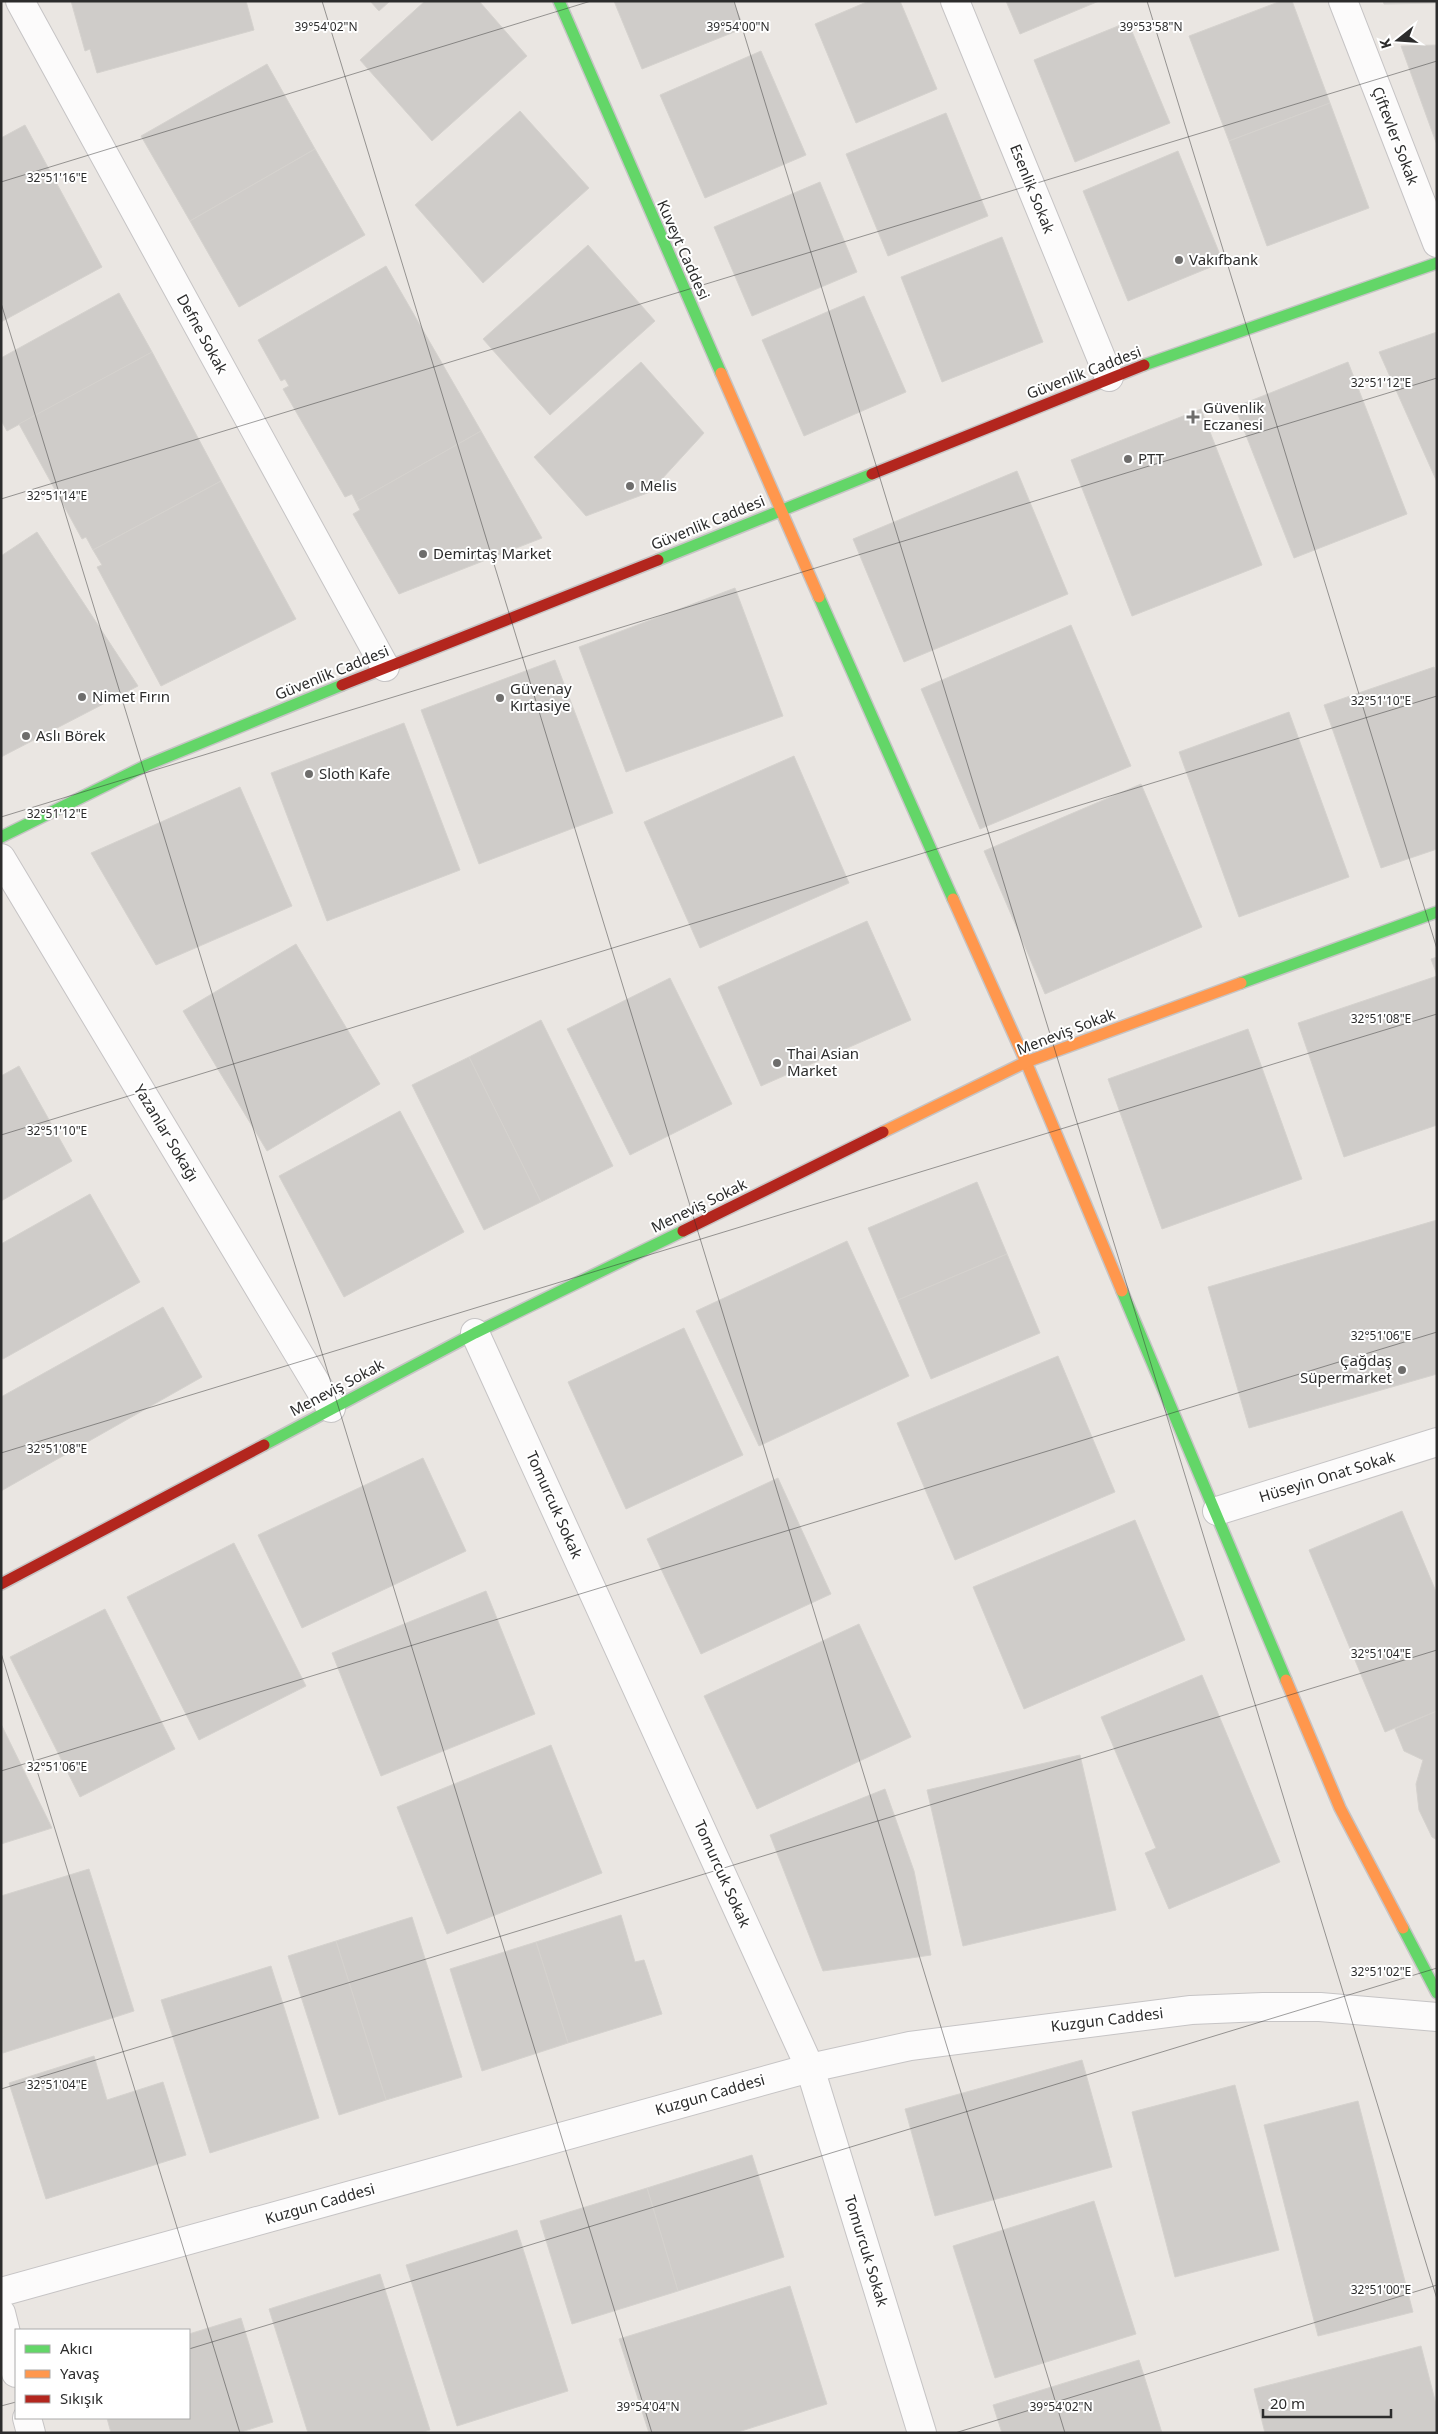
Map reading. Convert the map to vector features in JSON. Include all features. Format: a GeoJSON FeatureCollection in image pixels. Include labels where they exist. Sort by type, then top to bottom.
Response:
{"type":"FeatureCollection","features":[{"type":"Feature","properties":{"kind":"main road","name":"Kuveyt Caddesi"},"geometry":{"type":"LineString","coordinates":[[559,1],[781,510],[1026,1062],[1217,1511],[1340,1808],[1437,1993]]}},
{"type":"Feature","properties":{"kind":"main road","name":"Güvenlik Caddesi"},"geometry":{"type":"LineString","coordinates":[[1,837],[147,766],[384,667],[1109,378],[1437,263]]}},
{"type":"Feature","properties":{"kind":"main road","name":"Meneviş Sokak"},"geometry":{"type":"LineString","coordinates":[[1,1584],[475,1333],[1026,1062],[1437,912]]}},
{"type":"Feature","properties":{"kind":"street","name":"Defne Sokak"},"geometry":{"type":"LineString","coordinates":[[20,1],[384,667]]}},
{"type":"Feature","properties":{"kind":"street","name":"Esenlik Sokak"},"geometry":{"type":"LineString","coordinates":[[955,1],[1109,378]]}},
{"type":"Feature","properties":{"kind":"street","name":"Çiftevler Sokak"},"geometry":{"type":"LineString","coordinates":[[1343,1],[1437,243]]}},
{"type":"Feature","properties":{"kind":"street","name":"Yazanlar Sokağı"},"geometry":{"type":"LineString","coordinates":[[1,858],[331,1408]]}},
{"type":"Feature","properties":{"kind":"street","name":"Tomurcuk Sokak"},"geometry":{"type":"LineString","coordinates":[[475,1333],[810,2068],[922,2433]]}},
{"type":"Feature","properties":{"kind":"street","name":"Hüseyin Onat Sokak"},"geometry":{"type":"LineString","coordinates":[[1217,1511],[1437,1442]]}},
{"type":"Feature","properties":{"kind":"street","name":"Kuzgun Caddesi"},"geometry":{"type":"LineString","coordinates":[[1,2292],[810,2068],[910,2046],[1191,2010],[1320,2007],[1437,2017]]}},
{"type":"Feature","properties":{"kind":"street"},"geometry":{"type":"LineString","coordinates":[[1,2313],[15,2369]]}},
{"type":"Feature","properties":{"kind":"street"},"geometry":{"type":"LineString","coordinates":[[27,2419],[31,2433]]}},
{"type":"Feature","properties":{"kind":"building"},"geometry":{"type":"Polygon","coordinates":[[[71,1],[246,1],[254,30],[97,73],[90,49],[85,51],[71,1]]]}},
{"type":"Feature","properties":{"kind":"building"},"geometry":{"type":"Polygon","coordinates":[[[370,1],[390,1],[379,11],[370,1]]]}},
{"type":"Feature","properties":{"kind":"building"},"geometry":{"type":"Polygon","coordinates":[[[425,1],[479,1],[527,56],[432,141],[360,60],[425,1]]]}},
{"type":"Feature","properties":{"kind":"building"},"geometry":{"type":"Polygon","coordinates":[[[614,1],[733,1],[744,28],[642,69],[614,1]]]}},
{"type":"Feature","properties":{"kind":"building"},"geometry":{"type":"Polygon","coordinates":[[[869,1],[900,1],[937,89],[856,123],[815,24],[869,1]]]}},
{"type":"Feature","properties":{"kind":"building"},"geometry":{"type":"Polygon","coordinates":[[[1006,1],[1099,1],[1020,34],[1006,1]]]}},
{"type":"Feature","properties":{"kind":"building"},"geometry":{"type":"Polygon","coordinates":[[[1281,1],[1292,1],[1330,103],[1229,141],[1189,36],[1281,1]]]}},
{"type":"Feature","properties":{"kind":"building"},"geometry":{"type":"Polygon","coordinates":[[[1383,1],[1437,1],[1437,3],[1384,4],[1383,1]]]}},
{"type":"Feature","properties":{"kind":"building"},"geometry":{"type":"Polygon","coordinates":[[[1128,22],[1170,123],[1075,162],[1034,60],[1128,22]]]}},
{"type":"Feature","properties":{"kind":"building"},"geometry":{"type":"Polygon","coordinates":[[[1437,45],[1437,145],[1401,46],[1437,45]]]}},
{"type":"Feature","properties":{"kind":"building"},"geometry":{"type":"Polygon","coordinates":[[[761,51],[806,155],[705,198],[660,95],[761,51]]]}},
{"type":"Feature","properties":{"kind":"building"},"geometry":{"type":"Polygon","coordinates":[[[267,64],[315,149],[190,221],[141,136],[267,64]]]}},
{"type":"Feature","properties":{"kind":"building"},"geometry":{"type":"Polygon","coordinates":[[[1330,103],[1369,208],[1267,246],[1229,141],[1330,103]]]}},
{"type":"Feature","properties":{"kind":"building"},"geometry":{"type":"Polygon","coordinates":[[[520,111],[589,188],[483,283],[415,205],[520,111]]]}},
{"type":"Feature","properties":{"kind":"building"},"geometry":{"type":"Polygon","coordinates":[[[946,113],[988,216],[888,256],[846,154],[946,113]]]}},
{"type":"Feature","properties":{"kind":"building"},"geometry":{"type":"Polygon","coordinates":[[[25,125],[102,267],[1,322],[1,138],[25,125]]]}},
{"type":"Feature","properties":{"kind":"building"},"geometry":{"type":"Polygon","coordinates":[[[315,149],[365,235],[239,307],[190,221],[315,149]]]}},
{"type":"Feature","properties":{"kind":"building"},"geometry":{"type":"Polygon","coordinates":[[[1178,151],[1223,262],[1128,301],[1083,191],[1178,151]]]}},
{"type":"Feature","properties":{"kind":"building"},"geometry":{"type":"Polygon","coordinates":[[[820,182],[857,272],[752,316],[714,227],[820,182]]]}},
{"type":"Feature","properties":{"kind":"building"},"geometry":{"type":"Polygon","coordinates":[[[1002,237],[1043,342],[942,382],[901,277],[1002,237]]]}},
{"type":"Feature","properties":{"kind":"building"},"geometry":{"type":"Polygon","coordinates":[[[588,245],[655,321],[550,415],[483,339],[588,245]]]}},
{"type":"Feature","properties":{"kind":"building"},"geometry":{"type":"Polygon","coordinates":[[[386,266],[481,431],[356,502],[352,494],[345,497],[283,389],[289,386],[285,379],[281,381],[258,340],[386,266]]]}},
{"type":"Feature","properties":{"kind":"building"},"geometry":{"type":"Polygon","coordinates":[[[119,293],[152,352],[7,431],[1,420],[1,358],[119,293]]]}},
{"type":"Feature","properties":{"kind":"building"},"geometry":{"type":"Polygon","coordinates":[[[864,296],[906,392],[804,436],[762,340],[864,296]]]}},
{"type":"Feature","properties":{"kind":"building"},"geometry":{"type":"Polygon","coordinates":[[[1437,332],[1437,482],[1379,352],[1437,332]]]}},
{"type":"Feature","properties":{"kind":"building"},"geometry":{"type":"Polygon","coordinates":[[[152,352],[221,481],[93,550],[86,537],[82,539],[19,424],[152,352]]]}},
{"type":"Feature","properties":{"kind":"building"},"geometry":{"type":"Polygon","coordinates":[[[641,362],[704,433],[650,492],[586,516],[534,457],[641,362]]]}},
{"type":"Feature","properties":{"kind":"building"},"geometry":{"type":"Polygon","coordinates":[[[1348,362],[1407,514],[1294,558],[1235,407],[1348,362]]]}},
{"type":"Feature","properties":{"kind":"building"},"geometry":{"type":"Polygon","coordinates":[[[1201,409],[1262,565],[1132,616],[1071,460],[1201,409]]]}},
{"type":"Feature","properties":{"kind":"building"},"geometry":{"type":"Polygon","coordinates":[[[481,431],[542,538],[399,594],[353,514],[360,510],[356,502],[481,431]]]}},
{"type":"Feature","properties":{"kind":"building"},"geometry":{"type":"Polygon","coordinates":[[[1017,471],[1068,594],[904,662],[853,539],[1017,471]]]}},
{"type":"Feature","properties":{"kind":"building"},"geometry":{"type":"Polygon","coordinates":[[[221,481],[296,619],[161,686],[97,567],[102,565],[93,550],[221,481]]]}},
{"type":"Feature","properties":{"kind":"building"},"geometry":{"type":"Polygon","coordinates":[[[37,532],[138,686],[1,757],[1,556],[37,532]]]}},
{"type":"Feature","properties":{"kind":"building"},"geometry":{"type":"Polygon","coordinates":[[[735,588],[783,716],[626,772],[579,647],[735,588]]]}},
{"type":"Feature","properties":{"kind":"building"},"geometry":{"type":"Polygon","coordinates":[[[1071,625],[1131,766],[980,829],[921,689],[1071,625]]]}},
{"type":"Feature","properties":{"kind":"building"},"geometry":{"type":"Polygon","coordinates":[[[555,660],[613,813],[479,864],[421,710],[555,660]]]}},
{"type":"Feature","properties":{"kind":"building"},"geometry":{"type":"Polygon","coordinates":[[[1434,667],[1437,675],[1437,849],[1381,868],[1324,705],[1434,667]]]}},
{"type":"Feature","properties":{"kind":"building"},"geometry":{"type":"Polygon","coordinates":[[[1289,712],[1349,877],[1239,917],[1179,752],[1289,712]]]}},
{"type":"Feature","properties":{"kind":"building"},"geometry":{"type":"Polygon","coordinates":[[[404,723],[460,870],[327,921],[271,773],[404,723]]]}},
{"type":"Feature","properties":{"kind":"building"},"geometry":{"type":"Polygon","coordinates":[[[794,756],[849,883],[700,948],[644,822],[794,756]]]}},
{"type":"Feature","properties":{"kind":"building"},"geometry":{"type":"Polygon","coordinates":[[[1141,784],[1202,927],[1045,994],[984,851],[1141,784]]]}},
{"type":"Feature","properties":{"kind":"building"},"geometry":{"type":"Polygon","coordinates":[[[240,787],[292,906],[156,965],[91,853],[240,787]]]}},
{"type":"Feature","properties":{"kind":"building"},"geometry":{"type":"Polygon","coordinates":[[[867,921],[911,1020],[761,1086],[718,987],[867,921]]]}},
{"type":"Feature","properties":{"kind":"building"},"geometry":{"type":"Polygon","coordinates":[[[296,944],[380,1084],[267,1151],[183,1011],[296,944]]]}},
{"type":"Feature","properties":{"kind":"building"},"geometry":{"type":"Polygon","coordinates":[[[1437,957],[1437,975],[1431,959],[1437,957]]]}},
{"type":"Feature","properties":{"kind":"building"},"geometry":{"type":"Polygon","coordinates":[[[1437,976],[1437,1125],[1344,1157],[1298,1023],[1437,976]]]}},
{"type":"Feature","properties":{"kind":"building"},"geometry":{"type":"Polygon","coordinates":[[[670,978],[732,1104],[630,1155],[567,1029],[670,978]]]}},
{"type":"Feature","properties":{"kind":"building"},"geometry":{"type":"Polygon","coordinates":[[[541,1020],[613,1166],[541,1202],[469,1057],[541,1020]]]}},
{"type":"Feature","properties":{"kind":"building"},"geometry":{"type":"Polygon","coordinates":[[[1248,1029],[1302,1179],[1162,1229],[1108,1079],[1248,1029]]]}},
{"type":"Feature","properties":{"kind":"building"},"geometry":{"type":"Polygon","coordinates":[[[469,1057],[541,1202],[484,1230],[412,1085],[469,1057]]]}},
{"type":"Feature","properties":{"kind":"building"},"geometry":{"type":"Polygon","coordinates":[[[19,1066],[72,1161],[1,1201],[1,1076],[19,1066]]]}},
{"type":"Feature","properties":{"kind":"building"},"geometry":{"type":"Polygon","coordinates":[[[400,1111],[464,1232],[344,1297],[279,1176],[400,1111]]]}},
{"type":"Feature","properties":{"kind":"building"},"geometry":{"type":"Polygon","coordinates":[[[977,1182],[1007,1254],[898,1300],[868,1228],[977,1182]]]}},
{"type":"Feature","properties":{"kind":"building"},"geometry":{"type":"Polygon","coordinates":[[[90,1194],[140,1282],[3,1359],[1,1355],[1,1244],[90,1194]]]}},
{"type":"Feature","properties":{"kind":"building"},"geometry":{"type":"Polygon","coordinates":[[[1437,1220],[1437,1374],[1249,1428],[1208,1287],[1437,1220]]]}},
{"type":"Feature","properties":{"kind":"building"},"geometry":{"type":"Polygon","coordinates":[[[847,1241],[909,1376],[759,1446],[696,1311],[847,1241]]]}},
{"type":"Feature","properties":{"kind":"building"},"geometry":{"type":"Polygon","coordinates":[[[1007,1254],[1040,1333],[931,1379],[898,1300],[1007,1254]]]}},
{"type":"Feature","properties":{"kind":"building"},"geometry":{"type":"Polygon","coordinates":[[[163,1307],[202,1377],[1,1491],[1,1397],[163,1307]]]}},
{"type":"Feature","properties":{"kind":"building"},"geometry":{"type":"Polygon","coordinates":[[[684,1328],[743,1455],[626,1509],[568,1382],[684,1328]]]}},
{"type":"Feature","properties":{"kind":"building"},"geometry":{"type":"Polygon","coordinates":[[[1058,1356],[1115,1492],[955,1560],[897,1423],[1058,1356]]]}},
{"type":"Feature","properties":{"kind":"building"},"geometry":{"type":"Polygon","coordinates":[[[423,1458],[466,1551],[302,1628],[258,1535],[423,1458]]]}},
{"type":"Feature","properties":{"kind":"building"},"geometry":{"type":"Polygon","coordinates":[[[778,1478],[831,1594],[701,1654],[647,1539],[778,1478]]]}},
{"type":"Feature","properties":{"kind":"building"},"geometry":{"type":"Polygon","coordinates":[[[1402,1511],[1437,1594],[1437,1711],[1385,1732],[1309,1550],[1402,1511]]]}},
{"type":"Feature","properties":{"kind":"building"},"geometry":{"type":"Polygon","coordinates":[[[1135,1520],[1185,1640],[1024,1709],[973,1587],[1135,1520]]]}},
{"type":"Feature","properties":{"kind":"building"},"geometry":{"type":"Polygon","coordinates":[[[234,1543],[306,1686],[199,1740],[127,1597],[234,1543]]]}},
{"type":"Feature","properties":{"kind":"building"},"geometry":{"type":"Polygon","coordinates":[[[486,1591],[535,1714],[381,1776],[332,1653],[486,1591]]]}},
{"type":"Feature","properties":{"kind":"building"},"geometry":{"type":"Polygon","coordinates":[[[105,1609],[175,1749],[80,1797],[10,1657],[105,1609]]]}},
{"type":"Feature","properties":{"kind":"building"},"geometry":{"type":"Polygon","coordinates":[[[859,1624],[911,1737],[757,1809],[704,1696],[859,1624]]]}},
{"type":"Feature","properties":{"kind":"building"},"geometry":{"type":"Polygon","coordinates":[[[1202,1675],[1280,1862],[1169,1909],[1145,1853],[1156,1848],[1101,1717],[1202,1675]]]}},
{"type":"Feature","properties":{"kind":"building"},"geometry":{"type":"Polygon","coordinates":[[[1437,1711],[1437,1840],[1432,1837],[1419,1810],[1416,1784],[1423,1760],[1404,1751],[1395,1729],[1437,1711]]]}},
{"type":"Feature","properties":{"kind":"building"},"geometry":{"type":"Polygon","coordinates":[[[1,1724],[52,1828],[1,1844],[1,1724]]]}},
{"type":"Feature","properties":{"kind":"building"},"geometry":{"type":"Polygon","coordinates":[[[551,1745],[602,1873],[447,1934],[397,1807],[551,1745]]]}},
{"type":"Feature","properties":{"kind":"building"},"geometry":{"type":"Polygon","coordinates":[[[1080,1755],[1116,1910],[963,1946],[927,1790],[1080,1755]]]}},
{"type":"Feature","properties":{"kind":"building"},"geometry":{"type":"Polygon","coordinates":[[[885,1789],[914,1871],[931,1955],[823,1971],[770,1835],[885,1789]]]}},
{"type":"Feature","properties":{"kind":"building"},"geometry":{"type":"Polygon","coordinates":[[[89,1869],[134,2011],[3,2053],[1,1896],[89,1869]]]}},
{"type":"Feature","properties":{"kind":"building"},"geometry":{"type":"Polygon","coordinates":[[[621,1915],[635,1962],[644,1960],[662,2014],[568,2043],[536,1942],[621,1915]]]}},
{"type":"Feature","properties":{"kind":"building"},"geometry":{"type":"Polygon","coordinates":[[[412,1917],[462,2077],[386,2100],[336,1941],[412,1917]]]}},
{"type":"Feature","properties":{"kind":"building"},"geometry":{"type":"Polygon","coordinates":[[[336,1941],[386,2100],[339,2115],[288,1956],[336,1941]]]}},
{"type":"Feature","properties":{"kind":"building"},"geometry":{"type":"Polygon","coordinates":[[[536,1942],[568,2043],[482,2071],[450,1969],[536,1942]]]}},
{"type":"Feature","properties":{"kind":"building"},"geometry":{"type":"Polygon","coordinates":[[[271,1966],[319,2118],[210,2153],[161,2000],[271,1966]]]}},
{"type":"Feature","properties":{"kind":"building"},"geometry":{"type":"Polygon","coordinates":[[[94,2056],[107,2100],[163,2082],[186,2155],[46,2199],[9,2083],[94,2056]]]}},
{"type":"Feature","properties":{"kind":"building"},"geometry":{"type":"Polygon","coordinates":[[[1082,2060],[1112,2167],[935,2216],[905,2109],[1082,2060]]]}},
{"type":"Feature","properties":{"kind":"building"},"geometry":{"type":"Polygon","coordinates":[[[1235,2085],[1279,2250],[1175,2277],[1132,2112],[1235,2085]]]}},
{"type":"Feature","properties":{"kind":"building"},"geometry":{"type":"Polygon","coordinates":[[[1358,2101],[1413,2312],[1318,2336],[1264,2125],[1358,2101]]]}},
{"type":"Feature","properties":{"kind":"building"},"geometry":{"type":"Polygon","coordinates":[[[752,2155],[784,2257],[678,2291],[647,2188],[752,2155]]]}},
{"type":"Feature","properties":{"kind":"building"},"geometry":{"type":"Polygon","coordinates":[[[647,2188],[678,2291],[572,2324],[540,2221],[647,2188]]]}},
{"type":"Feature","properties":{"kind":"building"},"geometry":{"type":"Polygon","coordinates":[[[1094,2201],[1136,2334],[995,2378],[953,2246],[1094,2201]]]}},
{"type":"Feature","properties":{"kind":"building"},"geometry":{"type":"Polygon","coordinates":[[[517,2230],[568,2391],[457,2426],[406,2265],[517,2230]]]}},
{"type":"Feature","properties":{"kind":"building"},"geometry":{"type":"Polygon","coordinates":[[[380,2274],[430,2430],[420,2433],[308,2433],[269,2309],[380,2274]]]}},
{"type":"Feature","properties":{"kind":"building"},"geometry":{"type":"Polygon","coordinates":[[[790,2286],[827,2404],[735,2433],[649,2433],[619,2339],[790,2286]]]}},
{"type":"Feature","properties":{"kind":"building"},"geometry":{"type":"Polygon","coordinates":[[[241,2318],[273,2422],[238,2433],[111,2433],[107,2419],[190,2419],[190,2334],[241,2318]]]}},
{"type":"Feature","properties":{"kind":"building"},"geometry":{"type":"Polygon","coordinates":[[[1421,2346],[1437,2408],[1437,2433],[1265,2433],[1254,2389],[1421,2346]]]}},
{"type":"Feature","properties":{"kind":"building"},"geometry":{"type":"Polygon","coordinates":[[[1139,2360],[1162,2433],[1002,2433],[993,2405],[1139,2360]]]}},
{"type":"Feature","properties":{"kind":"traffic: fast"},"geometry":{"type":"LineString","coordinates":[[559,1],[721,373]]}},
{"type":"Feature","properties":{"kind":"traffic: fast"},"geometry":{"type":"LineString","coordinates":[[1144,365],[1437,263]]}},
{"type":"Feature","properties":{"kind":"traffic: fast"},"geometry":{"type":"LineString","coordinates":[[658,560],[872,474]]}},
{"type":"Feature","properties":{"kind":"traffic: fast"},"geometry":{"type":"LineString","coordinates":[[819,597],[953,899]]}},
{"type":"Feature","properties":{"kind":"traffic: fast"},"geometry":{"type":"LineString","coordinates":[[1,837],[147,765],[342,685]]}},
{"type":"Feature","properties":{"kind":"traffic: fast"},"geometry":{"type":"LineString","coordinates":[[1241,983],[1437,912]]}},
{"type":"Feature","properties":{"kind":"traffic: fast"},"geometry":{"type":"LineString","coordinates":[[264,1445],[475,1333],[683,1231]]}},
{"type":"Feature","properties":{"kind":"traffic: fast"},"geometry":{"type":"LineString","coordinates":[[1122,1291],[1286,1680]]}},
{"type":"Feature","properties":{"kind":"traffic: fast"},"geometry":{"type":"LineString","coordinates":[[1403,1928],[1437,1993]]}},
{"type":"Feature","properties":{"kind":"traffic: slow"},"geometry":{"type":"LineString","coordinates":[[721,373],[819,597]]}},
{"type":"Feature","properties":{"kind":"traffic: slow"},"geometry":{"type":"LineString","coordinates":[[953,899],[1026,1062],[1122,1291]]}},
{"type":"Feature","properties":{"kind":"traffic: slow"},"geometry":{"type":"LineString","coordinates":[[883,1132],[1026,1062],[1241,983]]}},
{"type":"Feature","properties":{"kind":"traffic: slow"},"geometry":{"type":"LineString","coordinates":[[1286,1680],[1340,1808],[1403,1928]]}},
{"type":"Feature","properties":{"kind":"traffic: jam"},"geometry":{"type":"LineString","coordinates":[[872,474],[1144,365]]}},
{"type":"Feature","properties":{"kind":"traffic: jam"},"geometry":{"type":"LineString","coordinates":[[342,685],[658,560]]}},
{"type":"Feature","properties":{"kind":"traffic: jam"},"geometry":{"type":"LineString","coordinates":[[683,1231],[883,1132]]}},
{"type":"Feature","properties":{"kind":"traffic: jam"},"geometry":{"type":"LineString","coordinates":[[1,1584],[264,1445]]}},
{"type":"Feature","properties":{"kind":"place","name":"Vakıfbank"},"geometry":{"type":"Point","coordinates":[1179,260]}},
{"type":"Feature","properties":{"kind":"place","name":"Güvenlik Eczanesi"},"geometry":{"type":"Point","coordinates":[1193,417]}},
{"type":"Feature","properties":{"kind":"place","name":"PTT"},"geometry":{"type":"Point","coordinates":[1128,459]}},
{"type":"Feature","properties":{"kind":"place","name":"Melis"},"geometry":{"type":"Point","coordinates":[630,486]}},
{"type":"Feature","properties":{"kind":"place","name":"Demirtaş Market"},"geometry":{"type":"Point","coordinates":[423,554]}},
{"type":"Feature","properties":{"kind":"place","name":"Nimet Fırın"},"geometry":{"type":"Point","coordinates":[82,697]}},
{"type":"Feature","properties":{"kind":"place","name":"Güvenay Kırtasiye"},"geometry":{"type":"Point","coordinates":[500,698]}},
{"type":"Feature","properties":{"kind":"place","name":"Aslı Börek"},"geometry":{"type":"Point","coordinates":[26,736]}},
{"type":"Feature","properties":{"kind":"place","name":"Sloth Kafe"},"geometry":{"type":"Point","coordinates":[309,774]}},
{"type":"Feature","properties":{"kind":"place","name":"Thai Asian Market"},"geometry":{"type":"Point","coordinates":[777,1063]}},
{"type":"Feature","properties":{"kind":"place","name":"Çağdaş Süpermarket"},"geometry":{"type":"Point","coordinates":[1402,1370]}}]}
